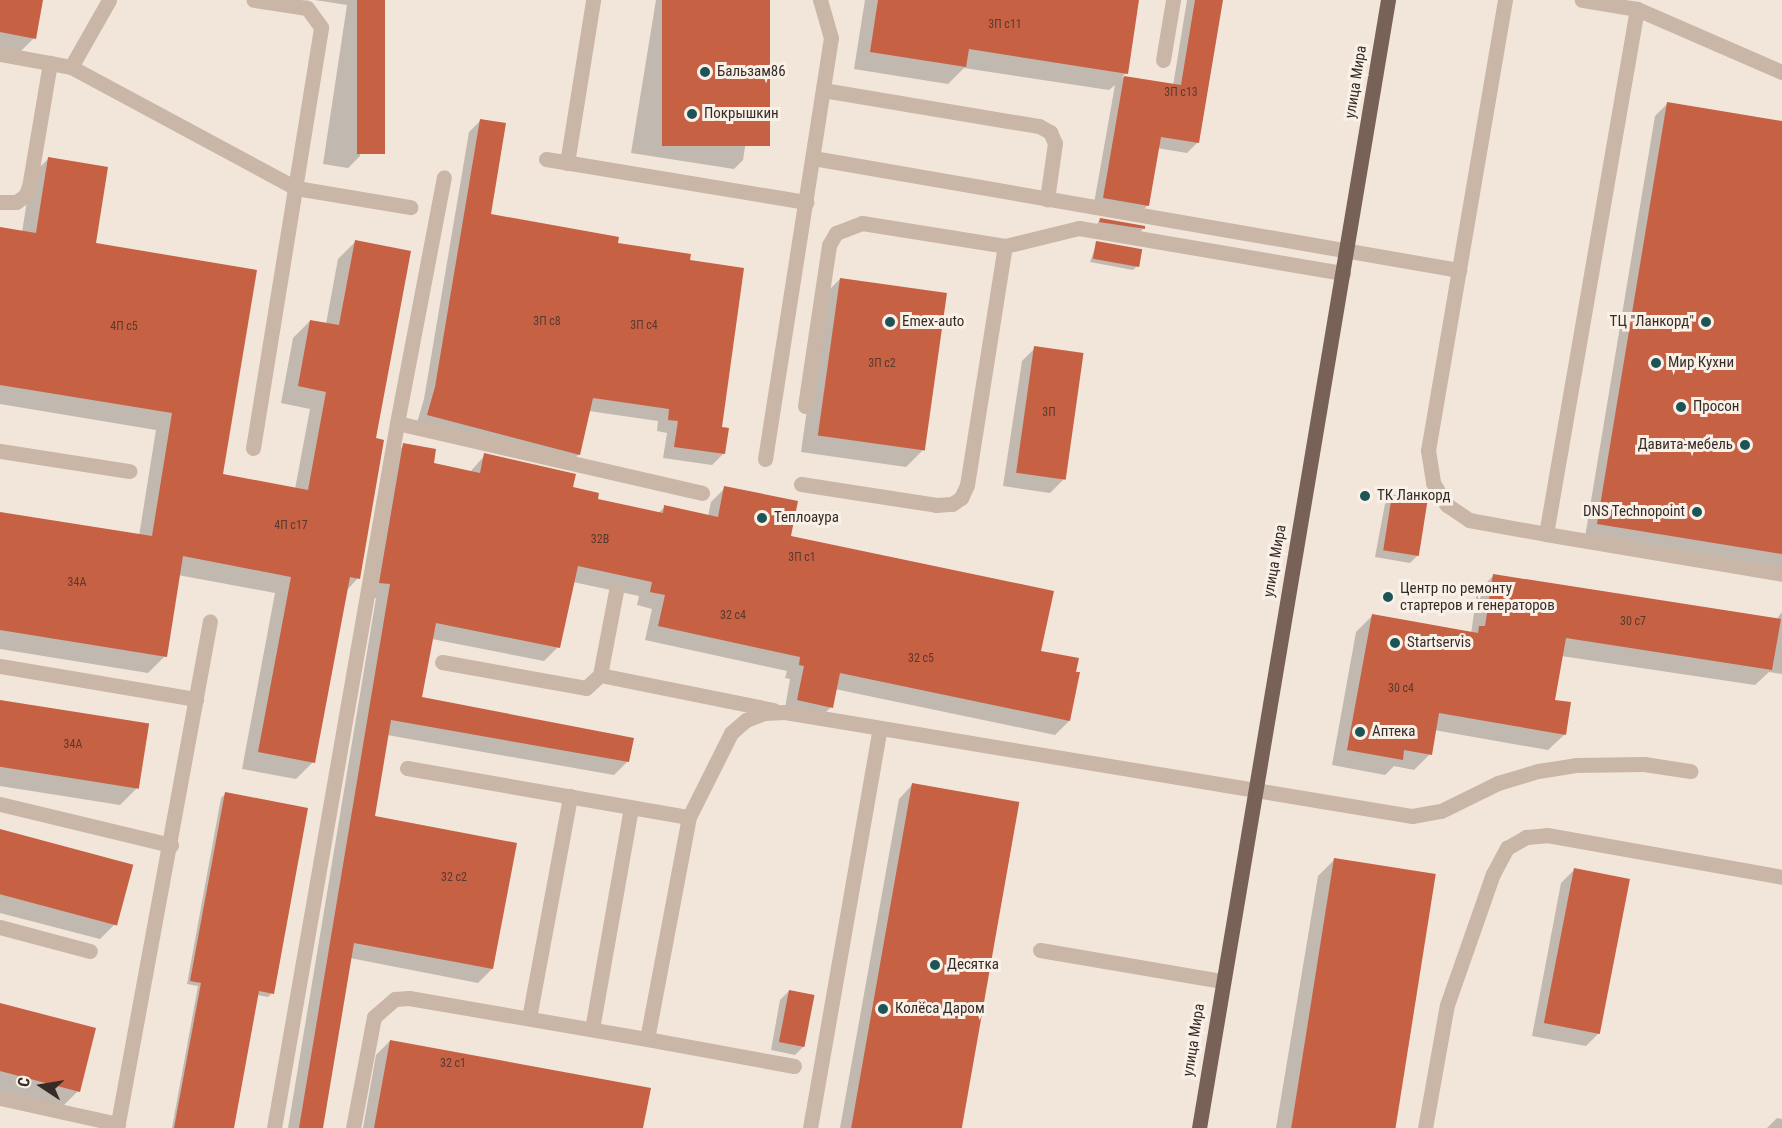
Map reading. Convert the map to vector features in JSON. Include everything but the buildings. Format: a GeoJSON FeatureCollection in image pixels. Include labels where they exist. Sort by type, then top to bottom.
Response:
{"type":"FeatureCollection","features":[{"type":"Feature","properties":{"kind":"main road","name":"улица Мира"},"geometry":{"type":"LineString","coordinates":[[1199,1128],[1388,0]]}},
{"type":"Feature","properties":{"kind":"lane"},"geometry":{"type":"LineString","coordinates":[[70,67],[109,0]]}},
{"type":"Feature","properties":{"kind":"lane"},"geometry":{"type":"LineString","coordinates":[[253,448],[297,188],[321,27],[307,8],[254,0]]}},
{"type":"Feature","properties":{"kind":"lane"},"geometry":{"type":"LineString","coordinates":[[567,163],[593,0]]}},
{"type":"Feature","properties":{"kind":"lane"},"geometry":{"type":"LineString","coordinates":[[765,459],[831,39],[820,0]]}},
{"type":"Feature","properties":{"kind":"lane"},"geometry":{"type":"LineString","coordinates":[[1162,60],[1173,0]]}},
{"type":"Feature","properties":{"kind":"lane"},"geometry":{"type":"LineString","coordinates":[[1504,0],[1428,450],[1433,483],[1447,505],[1469,520],[1782,574]]}},
{"type":"Feature","properties":{"kind":"lane"},"geometry":{"type":"LineString","coordinates":[[1582,0],[1637,9],[1782,72]]}},
{"type":"Feature","properties":{"kind":"lane"},"geometry":{"type":"LineString","coordinates":[[1546,534],[1637,9]]}},
{"type":"Feature","properties":{"kind":"lane"},"geometry":{"type":"LineString","coordinates":[[0,54],[70,67],[297,188],[410,207]]}},
{"type":"Feature","properties":{"kind":"lane"},"geometry":{"type":"LineString","coordinates":[[0,202],[16,202],[25,196],[29,187],[50,63]]}},
{"type":"Feature","properties":{"kind":"lane"},"geometry":{"type":"LineString","coordinates":[[823,90],[1039,126],[1050,132],[1055,142],[1047,199]]}},
{"type":"Feature","properties":{"kind":"lane"},"geometry":{"type":"LineString","coordinates":[[813,158],[1459,270]]}},
{"type":"Feature","properties":{"kind":"lane"},"geometry":{"type":"LineString","coordinates":[[546,159],[806,202]]}},
{"type":"Feature","properties":{"kind":"lane"},"geometry":{"type":"LineString","coordinates":[[274,1128],[397,423],[444,177]]}},
{"type":"Feature","properties":{"kind":"lane"},"geometry":{"type":"LineString","coordinates":[[804,406],[829,245],[836,233],[862,223],[1005,246],[1079,228],[1343,273]]}},
{"type":"Feature","properties":{"kind":"lane"},"geometry":{"type":"LineString","coordinates":[[801,484],[936,505],[952,504],[961,498],[967,485],[1005,246]]}},
{"type":"Feature","properties":{"kind":"lane"},"geometry":{"type":"LineString","coordinates":[[397,423],[702,493]]}},
{"type":"Feature","properties":{"kind":"lane"},"geometry":{"type":"LineString","coordinates":[[0,451],[129,471]]}},
{"type":"Feature","properties":{"kind":"lane"},"geometry":{"type":"LineString","coordinates":[[442,662],[575,688],[586,688],[600,675],[616,591]]}},
{"type":"Feature","properties":{"kind":"lane"},"geometry":{"type":"LineString","coordinates":[[0,1098],[117,1126],[171,845],[210,621]]}},
{"type":"Feature","properties":{"kind":"lane"},"geometry":{"type":"LineString","coordinates":[[0,666],[196,699]]}},
{"type":"Feature","properties":{"kind":"lane"},"geometry":{"type":"LineString","coordinates":[[600,675],[784,712],[1412,816],[1442,811],[1498,783],[1557,768],[1644,764],[1690,771]]}},
{"type":"Feature","properties":{"kind":"lane"},"geometry":{"type":"LineString","coordinates":[[647,1039],[689,817],[731,733],[746,720],[784,712]]}},
{"type":"Feature","properties":{"kind":"lane"},"geometry":{"type":"LineString","coordinates":[[810,1128],[880,728]]}},
{"type":"Feature","properties":{"kind":"lane"},"geometry":{"type":"LineString","coordinates":[[407,768],[689,817]]}},
{"type":"Feature","properties":{"kind":"lane"},"geometry":{"type":"LineString","coordinates":[[529,1018],[570,796]]}},
{"type":"Feature","properties":{"kind":"lane"},"geometry":{"type":"LineString","coordinates":[[0,804],[171,845]]}},
{"type":"Feature","properties":{"kind":"lane"},"geometry":{"type":"LineString","coordinates":[[592,1029],[631,807]]}},
{"type":"Feature","properties":{"kind":"lane"},"geometry":{"type":"LineString","coordinates":[[1425,1128],[1447,1005],[1494,874],[1508,848],[1526,837],[1547,835],[1782,877]]}},
{"type":"Feature","properties":{"kind":"lane"},"geometry":{"type":"LineString","coordinates":[[0,927],[90,951]]}},
{"type":"Feature","properties":{"kind":"lane"},"geometry":{"type":"LineString","coordinates":[[1040,950],[1222,981]]}},
{"type":"Feature","properties":{"kind":"lane"},"geometry":{"type":"LineString","coordinates":[[353,1128],[374,1017],[384,1005],[410,998],[794,1066]]}},
{"type":"Feature","properties":{"kind":"place","name":"Бальзам86"},"geometry":{"type":"Point","coordinates":[705,72]}},
{"type":"Feature","properties":{"kind":"place","name":"Покрышкин"},"geometry":{"type":"Point","coordinates":[692,114]}},
{"type":"Feature","properties":{"kind":"place","name":"Emex-auto"},"geometry":{"type":"Point","coordinates":[890,322]}},
{"type":"Feature","properties":{"kind":"place","name":"ТЦ \"Ланкорд\""},"geometry":{"type":"Point","coordinates":[1706,322]}},
{"type":"Feature","properties":{"kind":"place","name":"Мир Кухни"},"geometry":{"type":"Point","coordinates":[1656,363]}},
{"type":"Feature","properties":{"kind":"place","name":"Просон"},"geometry":{"type":"Point","coordinates":[1681,407]}},
{"type":"Feature","properties":{"kind":"place","name":"Давита-мебель"},"geometry":{"type":"Point","coordinates":[1745,445]}},
{"type":"Feature","properties":{"kind":"place","name":"ТК Ланкорд"},"geometry":{"type":"Point","coordinates":[1365,496]}},
{"type":"Feature","properties":{"kind":"place","name":"DNS Technopoint"},"geometry":{"type":"Point","coordinates":[1697,512]}},
{"type":"Feature","properties":{"kind":"place","name":"Теплоаура"},"geometry":{"type":"Point","coordinates":[762,518]}},
{"type":"Feature","properties":{"kind":"place","name":"Центр по ремонту стартеров и генераторов"},"geometry":{"type":"Point","coordinates":[1388,597]}},
{"type":"Feature","properties":{"kind":"place","name":"Startservis"},"geometry":{"type":"Point","coordinates":[1395,643]}},
{"type":"Feature","properties":{"kind":"place","name":"Аптека"},"geometry":{"type":"Point","coordinates":[1360,732]}},
{"type":"Feature","properties":{"kind":"place","name":"Десятка"},"geometry":{"type":"Point","coordinates":[935,965]}},
{"type":"Feature","properties":{"kind":"place","name":"Колёса Даром"},"geometry":{"type":"Point","coordinates":[883,1009]}}]}
